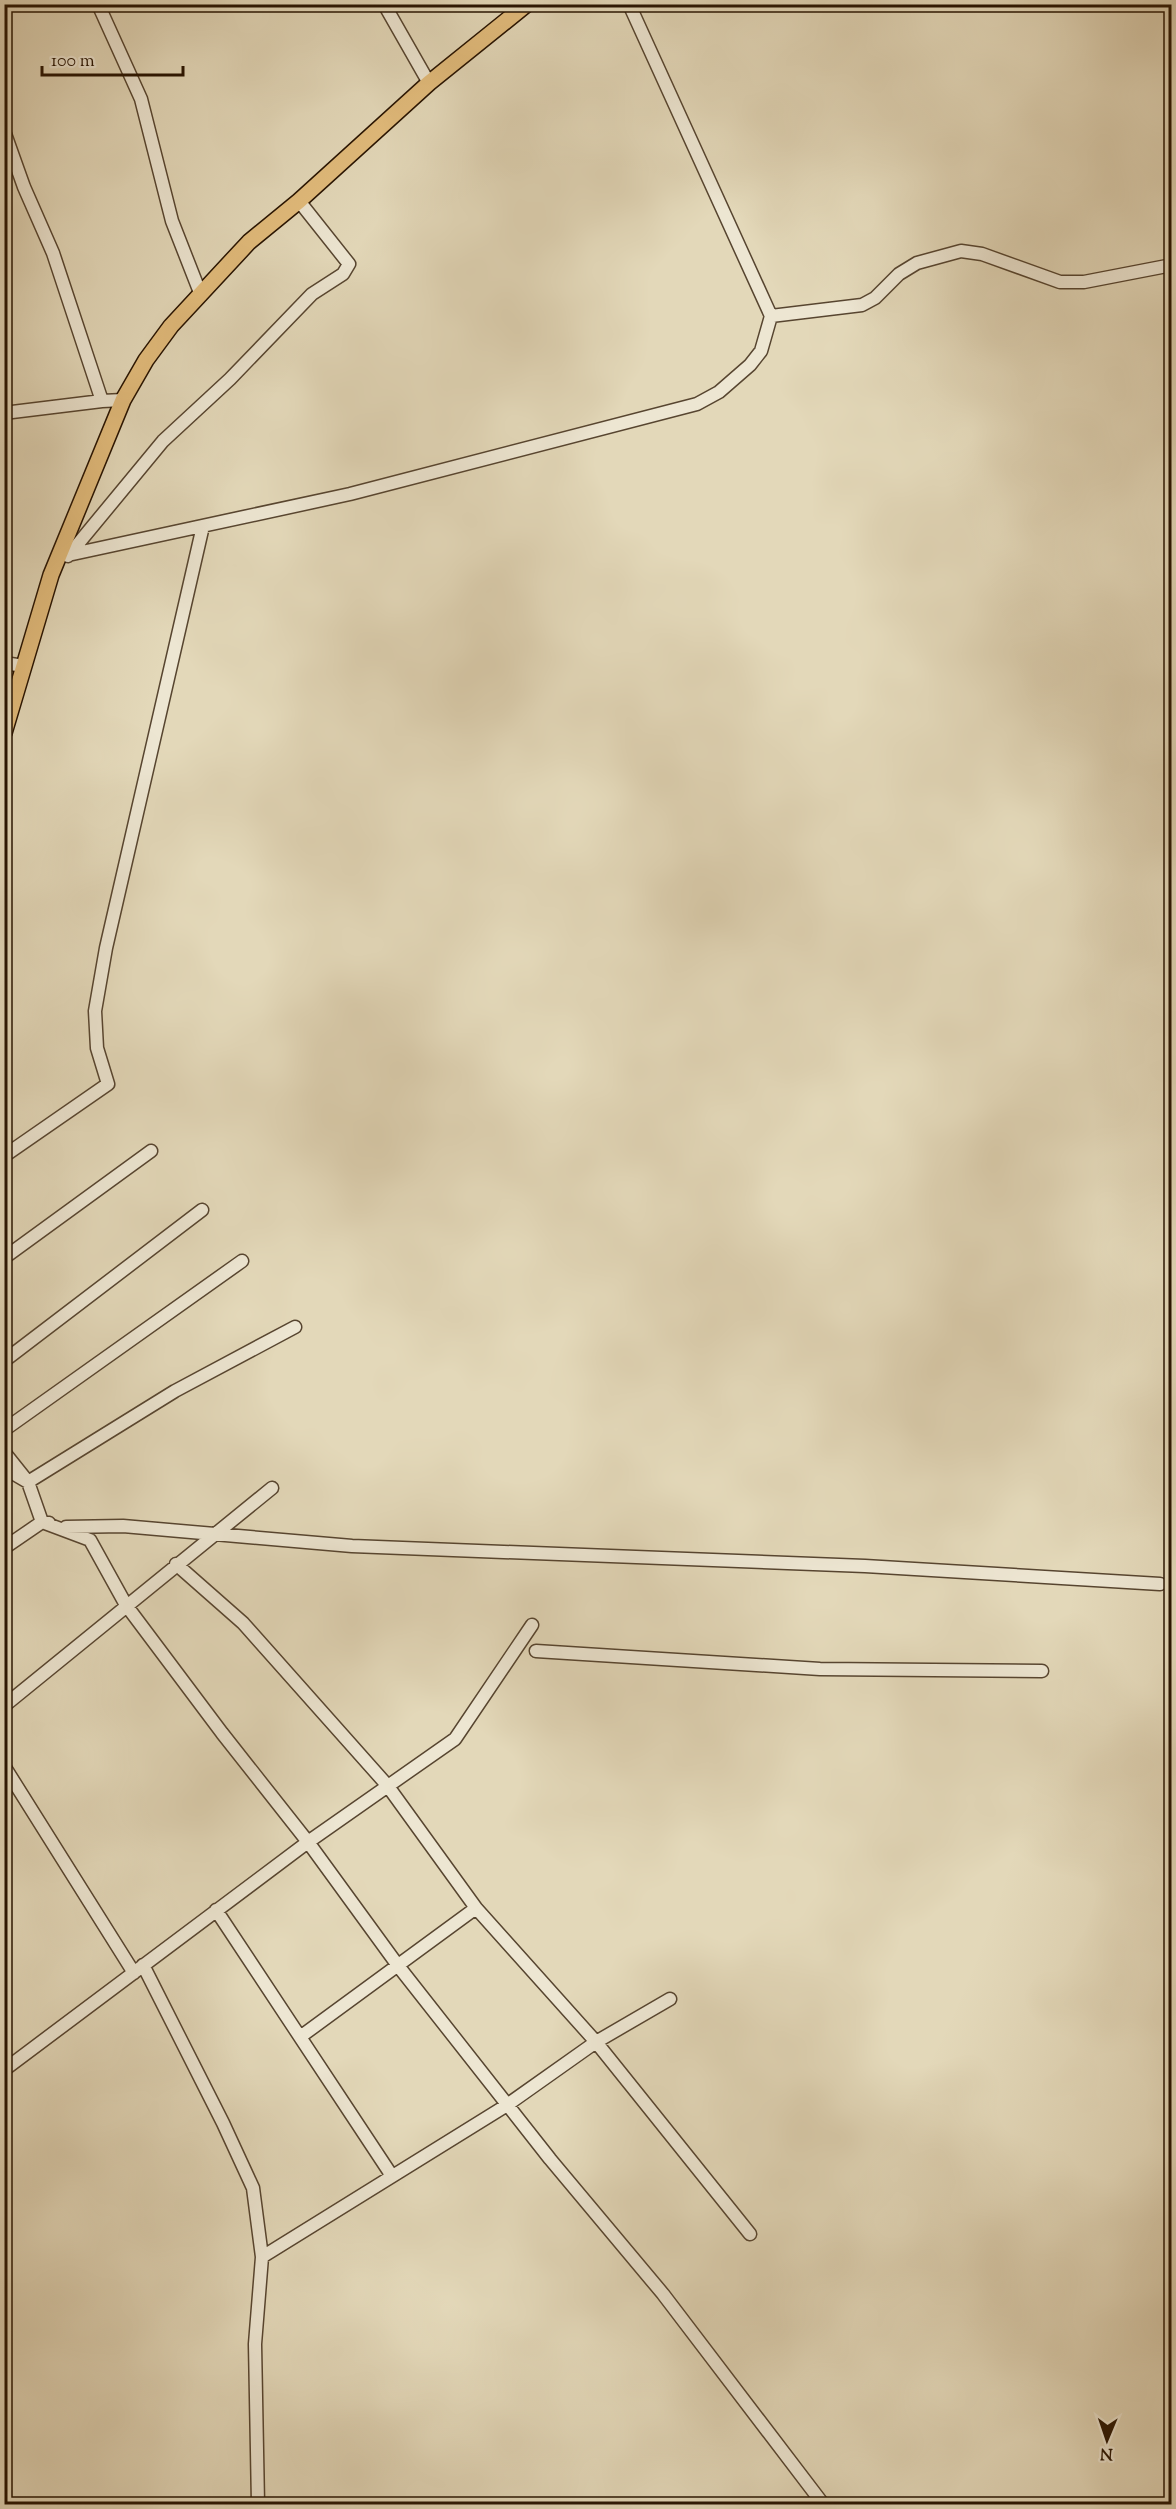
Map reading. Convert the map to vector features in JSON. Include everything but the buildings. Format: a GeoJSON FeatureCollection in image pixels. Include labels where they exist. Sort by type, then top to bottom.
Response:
{"type":"FeatureCollection","features":[{"type":"Feature","properties":{"kind":"main road"},"geometry":{"type":"LineString","coordinates":[[4,733],[51,575],[123,400],[146,360],[165,334],[249,242],[299,201],[429,83],[527,4]]}},
{"type":"Feature","properties":{"kind":"street"},"geometry":{"type":"LineString","coordinates":[[98,4],[141,99],[172,221],[201,295]]}},
{"type":"Feature","properties":{"kind":"street"},"geometry":{"type":"LineString","coordinates":[[384,4],[429,83]]}},
{"type":"Feature","properties":{"kind":"street"},"geometry":{"type":"LineString","coordinates":[[68,555],[350,494],[697,404],[719,392],[750,365],[761,351],[771,316],[629,4]]}},
{"type":"Feature","properties":{"kind":"street"},"geometry":{"type":"LineString","coordinates":[[4,131],[24,187],[53,253],[102,401]]}},
{"type":"Feature","properties":{"kind":"street"},"geometry":{"type":"LineString","coordinates":[[51,575],[163,441],[230,379],[312,294],[343,274],[349,264],[299,201]]}},
{"type":"Feature","properties":{"kind":"street"},"geometry":{"type":"LineString","coordinates":[[771,316],[862,304],[875,298],[899,274],[917,263],[961,251],[982,254],[1060,282],[1084,282],[1172,265]]}},
{"type":"Feature","properties":{"kind":"street"},"geometry":{"type":"LineString","coordinates":[[4,413],[123,400]]}},
{"type":"Feature","properties":{"kind":"street"},"geometry":{"type":"LineString","coordinates":[[4,1156],[108,1084],[98,1048],[95,1011],[106,948],[203,526]]}},
{"type":"Feature","properties":{"kind":"street"},"geometry":{"type":"LineString","coordinates":[[4,663],[24,666]]}},
{"type":"Feature","properties":{"kind":"street"},"geometry":{"type":"LineString","coordinates":[[4,1258],[151,1151]]}},
{"type":"Feature","properties":{"kind":"street"},"geometry":{"type":"LineString","coordinates":[[4,1361],[202,1210]]}},
{"type":"Feature","properties":{"kind":"street"},"geometry":{"type":"LineString","coordinates":[[4,1430],[242,1261]]}},
{"type":"Feature","properties":{"kind":"street"},"geometry":{"type":"LineString","coordinates":[[28,1482],[175,1391],[295,1327]]}},
{"type":"Feature","properties":{"kind":"street"},"geometry":{"type":"LineString","coordinates":[[4,1452],[28,1482],[42,1522]]}},
{"type":"Feature","properties":{"kind":"street"},"geometry":{"type":"LineString","coordinates":[[4,1468],[28,1482]]}},
{"type":"Feature","properties":{"kind":"street"},"geometry":{"type":"LineString","coordinates":[[4,1706],[272,1488]]}},
{"type":"Feature","properties":{"kind":"street"},"geometry":{"type":"LineString","coordinates":[[42,1522],[90,1540],[126,1605],[308,1842],[399,1967],[507,2105],[663,2294],[823,2505]]}},
{"type":"Feature","properties":{"kind":"street"},"geometry":{"type":"LineString","coordinates":[[4,1548],[42,1522],[72,1528],[123,1526],[352,1546],[865,1566],[1161,1584]]}},
{"type":"Feature","properties":{"kind":"street"},"geometry":{"type":"LineString","coordinates":[[176,1564],[243,1623],[387,1785],[476,1908],[596,2042],[750,2234]]}},
{"type":"Feature","properties":{"kind":"street"},"geometry":{"type":"LineString","coordinates":[[4,2070],[308,1842],[455,1739],[532,1625]]}},
{"type":"Feature","properties":{"kind":"street"},"geometry":{"type":"LineString","coordinates":[[536,1651],[820,1669],[1042,1671]]}},
{"type":"Feature","properties":{"kind":"street"},"geometry":{"type":"LineString","coordinates":[[4,1766],[138,1969],[223,2123],[253,2188],[262,2257],[255,2344],[258,2505]]}},
{"type":"Feature","properties":{"kind":"street"},"geometry":{"type":"LineString","coordinates":[[300,2037],[399,1967],[476,1908]]}},
{"type":"Feature","properties":{"kind":"street"},"geometry":{"type":"LineString","coordinates":[[216,1911],[392,2176]]}},
{"type":"Feature","properties":{"kind":"street"},"geometry":{"type":"LineString","coordinates":[[262,2257],[507,2105],[596,2042],[670,1999]]}}]}
